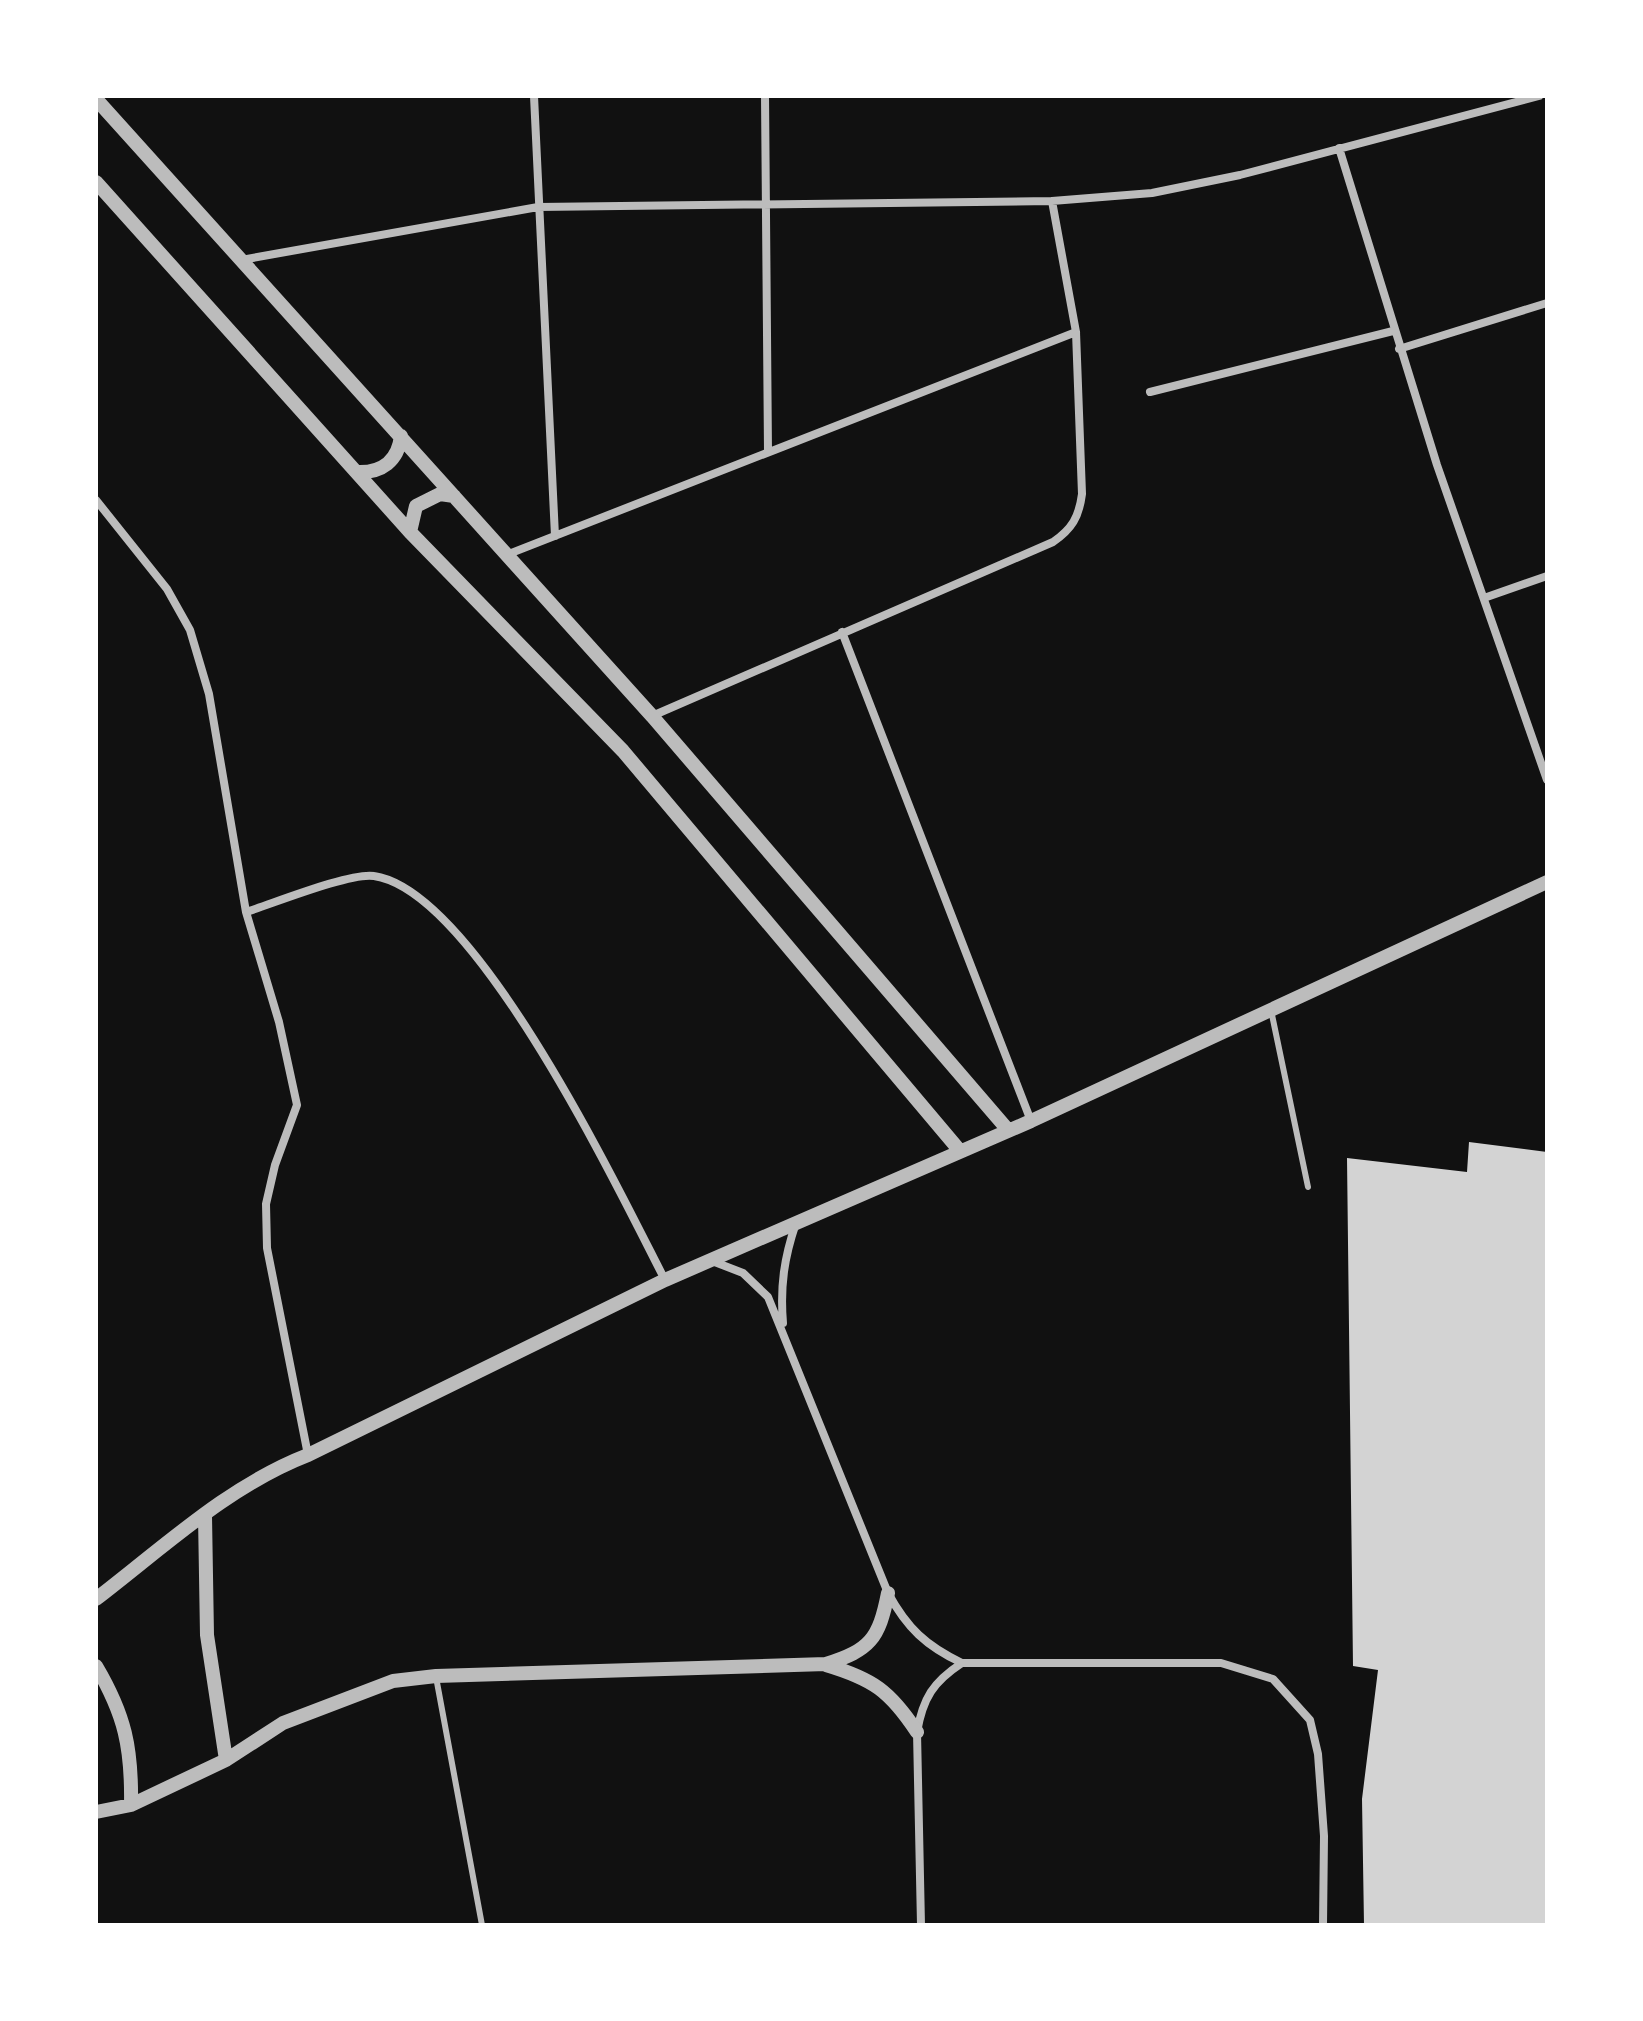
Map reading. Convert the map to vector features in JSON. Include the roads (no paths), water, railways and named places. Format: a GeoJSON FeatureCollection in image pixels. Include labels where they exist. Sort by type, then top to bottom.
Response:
{"type":"FeatureCollection","features":[{"type":"Feature","properties":{"kind":"street"},"geometry":{"type":"LineString","coordinates":[[534,96],[555,536]]}},
{"type":"Feature","properties":{"kind":"street"},"geometry":{"type":"LineString","coordinates":[[765,96],[768,452]]}},
{"type":"Feature","properties":{"kind":"street"},"geometry":{"type":"LineString","coordinates":[[241,260],[538,207],[1052,201],[1152,193],[1539,96]]}},
{"type":"Feature","properties":{"kind":"street"},"geometry":{"type":"LineString","coordinates":[[96,99],[652,716],[1008,1130]]}},
{"type":"Feature","properties":{"kind":"street"},"geometry":{"type":"LineString","coordinates":[[1339,148],[1393,331],[1547,780]]}},
{"type":"Feature","properties":{"kind":"street"},"geometry":{"type":"LineString","coordinates":[[96,182],[410,532],[623,751],[960,1151]]}},
{"type":"Feature","properties":{"kind":"street"},"geometry":{"type":"LineString","coordinates":[[652,716],[1053,542],[1069,531],[1079,514],[1082,494],[1076,332],[1052,201]]}},
{"type":"Feature","properties":{"kind":"street"},"geometry":{"type":"LineString","coordinates":[[1399,349],[1547,303]]}},
{"type":"Feature","properties":{"kind":"street"},"geometry":{"type":"LineString","coordinates":[[1150,392],[1393,331]]}},
{"type":"Feature","properties":{"kind":"street"},"geometry":{"type":"LineString","coordinates":[[506,555],[1076,332]]}},
{"type":"Feature","properties":{"kind":"street"},"geometry":{"type":"LineString","coordinates":[[357,472],[368,473],[388,465],[400,447],[401,436]]}},
{"type":"Feature","properties":{"kind":"street"},"geometry":{"type":"LineString","coordinates":[[410,532],[416,506],[440,494],[454,496]]}},
{"type":"Feature","properties":{"kind":"street"},"geometry":{"type":"LineString","coordinates":[[96,500],[167,589],[190,630],[209,694],[246,912],[279,1022],[297,1105],[266,1204],[267,1248],[308,1455]]}},
{"type":"Feature","properties":{"kind":"street"},"geometry":{"type":"LineString","coordinates":[[1484,598],[1547,576]]}},
{"type":"Feature","properties":{"kind":"street"},"geometry":{"type":"LineString","coordinates":[[842,632],[1031,1121]]}},
{"type":"Feature","properties":{"kind":"street"},"geometry":{"type":"LineString","coordinates":[[246,912],[370,875],[401,882],[437,910],[508,1002],[579,1112],[665,1280]]}},
{"type":"Feature","properties":{"kind":"street"},"geometry":{"type":"LineString","coordinates":[[96,1599],[271,1469],[308,1455],[665,1280],[1031,1121],[1547,882]]}},
{"type":"Feature","properties":{"kind":"street"},"geometry":{"type":"LineString","coordinates":[[783,1328],[782,1280],[796,1223]]}},
{"type":"Feature","properties":{"kind":"street"},"geometry":{"type":"LineString","coordinates":[[710,1260],[743,1273],[768,1297],[888,1593],[905,1624],[930,1648],[962,1663],[1221,1663],[1273,1679],[1310,1720],[1318,1754],[1324,1836],[1323,1925]]}},
{"type":"Feature","properties":{"kind":"street"},"geometry":{"type":"LineString","coordinates":[[205,1516],[207,1635],[226,1760]]}},
{"type":"Feature","properties":{"kind":"street"},"geometry":{"type":"LineString","coordinates":[[96,1812],[131,1805],[226,1760],[283,1723],[393,1681],[436,1676],[826,1664],[859,1653],[882,1627],[888,1593]]}},
{"type":"Feature","properties":{"kind":"street"},"geometry":{"type":"LineString","coordinates":[[921,1925],[917,1732],[922,1704],[938,1679],[962,1663]]}},
{"type":"Feature","properties":{"kind":"street"},"geometry":{"type":"LineString","coordinates":[[826,1664],[864,1676],[896,1699],[917,1732]]}},
{"type":"Feature","properties":{"kind":"street"},"geometry":{"type":"LineString","coordinates":[[96,1666],[120,1709],[132,1756],[131,1805]]}},
{"type":"Feature","properties":{"kind":"lane"},"geometry":{"type":"LineString","coordinates":[[1271,1009],[1308,1187]]}},
{"type":"Feature","properties":{"kind":"lane"},"geometry":{"type":"LineString","coordinates":[[436,1676],[482,1925]]}}]}
